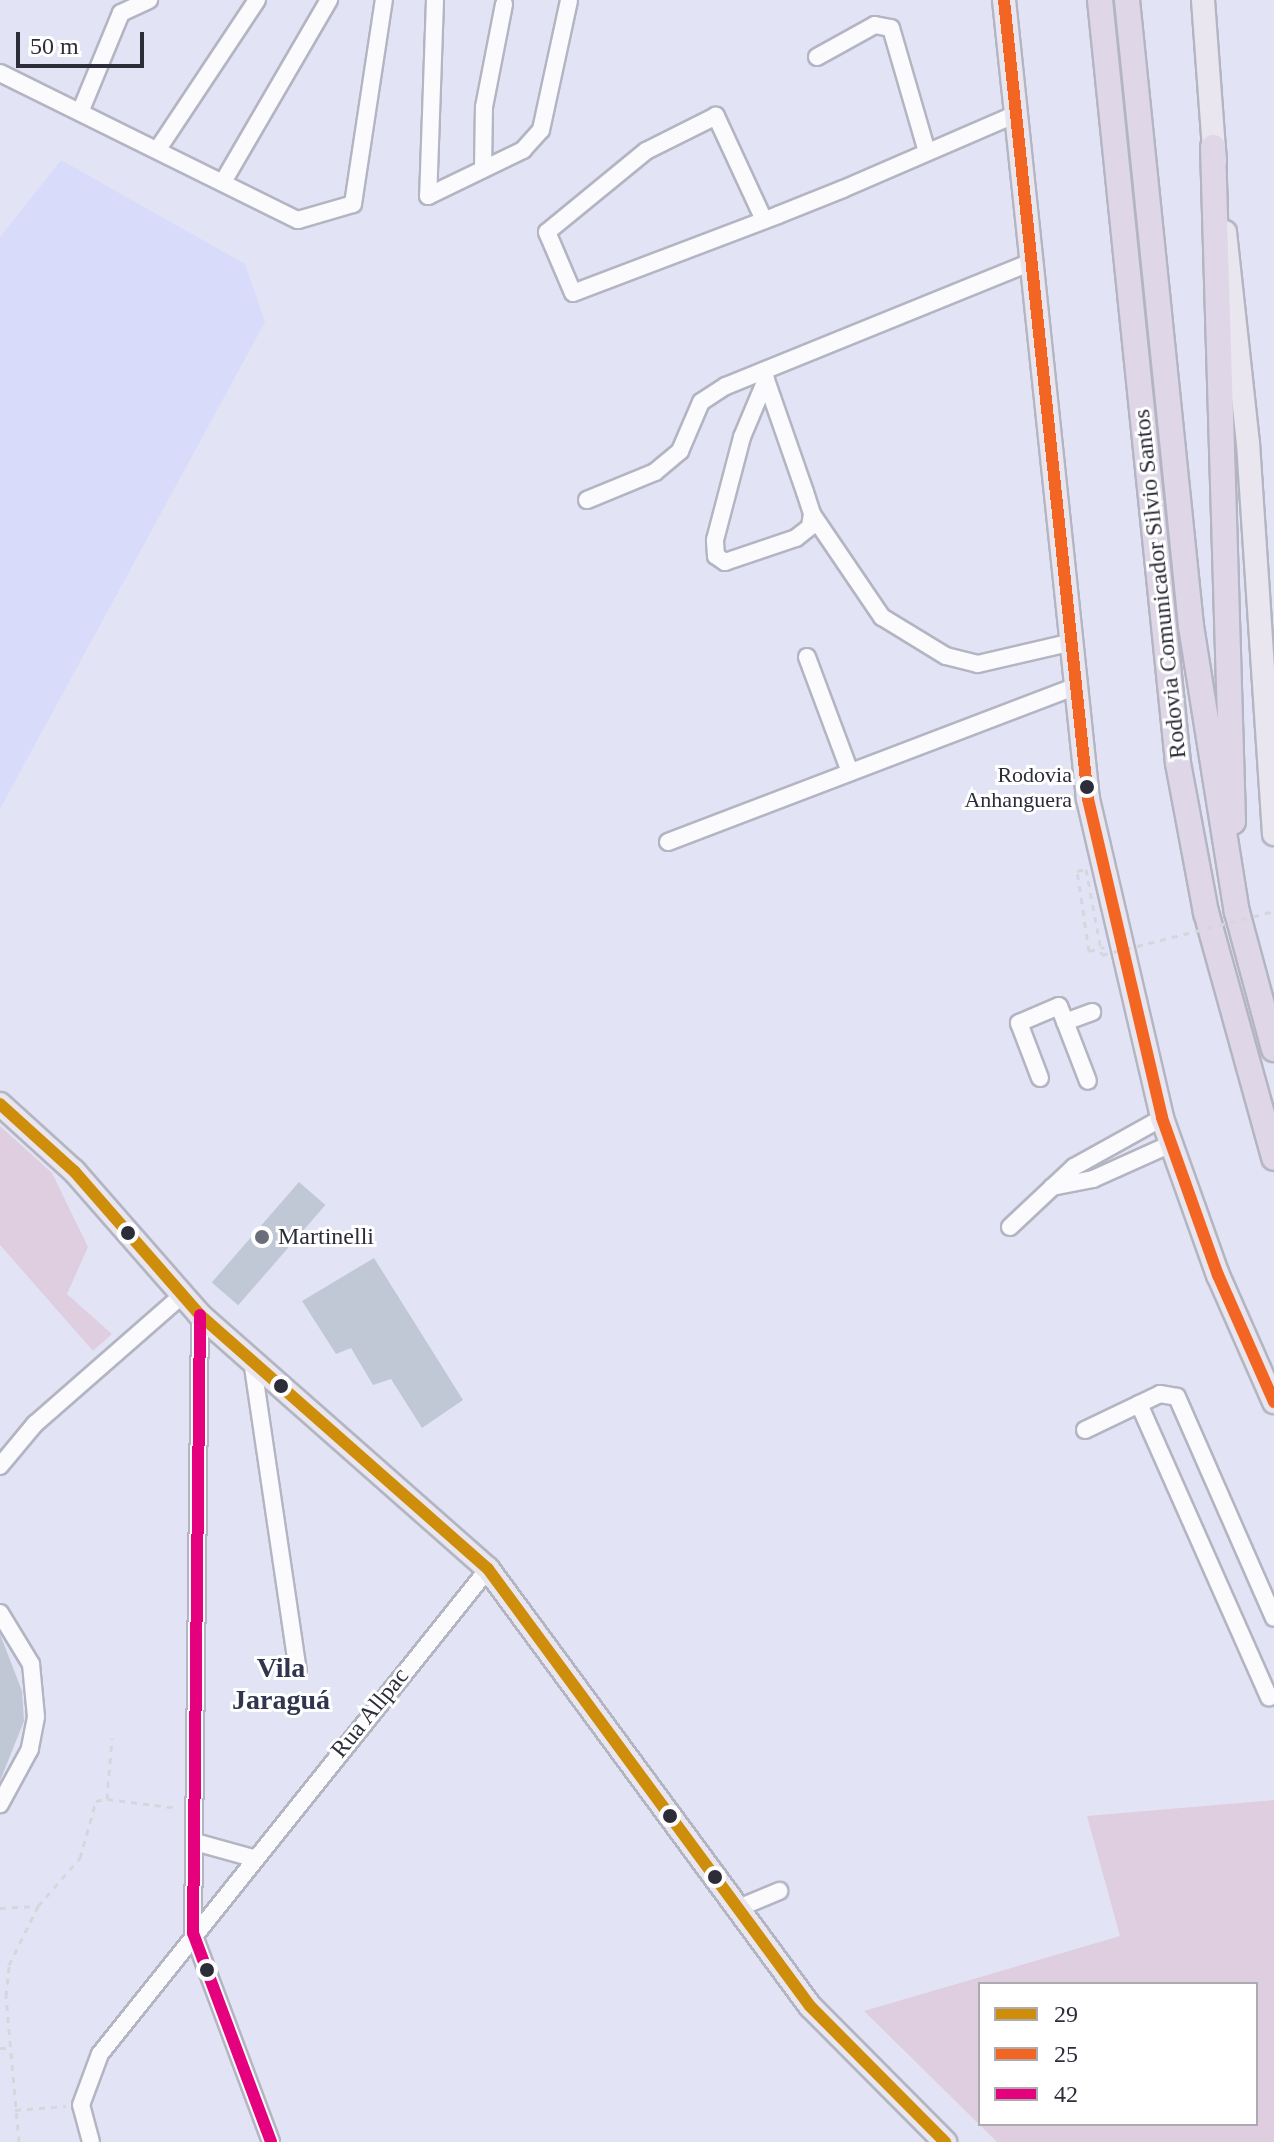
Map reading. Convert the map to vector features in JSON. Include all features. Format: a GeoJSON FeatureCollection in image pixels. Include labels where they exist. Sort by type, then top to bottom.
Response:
{"type":"FeatureCollection","features":[{"type":"Feature","properties":{"kind":"highway","name":"Rodovia Comunicador Silvio Santos"},"geometry":{"type":"LineString","coordinates":[[1100,0],[1178,763],[1206,912],[1274,1158]]}},
{"type":"Feature","properties":{"kind":"highway","name":"Rodovia Comunicador Silvio Santos"},"geometry":{"type":"LineString","coordinates":[[1127,0],[1191,626],[1237,912],[1274,1049]]}},
{"type":"Feature","properties":{"kind":"highway"},"geometry":{"type":"LineString","coordinates":[[1213,147],[1237,912]]}},
{"type":"Feature","properties":{"kind":"main road"},"geometry":{"type":"LineString","coordinates":[[1004,0],[1073,687],[1120,956],[1162,1118],[1218,1275],[1274,1402]]}},
{"type":"Feature","properties":{"kind":"main road"},"geometry":{"type":"LineString","coordinates":[[1203,0],[1213,147],[1239,346],[1267,622],[1274,834]]}},
{"type":"Feature","properties":{"kind":"main road"},"geometry":{"type":"LineString","coordinates":[[0,1104],[74,1171],[200,1315],[488,1569],[810,2006],[945,2142]]}},
{"type":"Feature","properties":{"kind":"street"},"geometry":{"type":"LineString","coordinates":[[81,110],[121,13],[149,0]]}},
{"type":"Feature","properties":{"kind":"street"},"geometry":{"type":"LineString","coordinates":[[158,149],[257,0]]}},
{"type":"Feature","properties":{"kind":"street"},"geometry":{"type":"LineString","coordinates":[[223,182],[329,0]]}},
{"type":"Feature","properties":{"kind":"street"},"geometry":{"type":"LineString","coordinates":[[0,73],[81,110],[298,220],[353,204],[384,0]]}},
{"type":"Feature","properties":{"kind":"street"},"geometry":{"type":"LineString","coordinates":[[435,0],[428,196],[523,150],[541,130],[569,1]]}},
{"type":"Feature","properties":{"kind":"street"},"geometry":{"type":"LineString","coordinates":[[483,169],[484,107],[504,4]]}},
{"type":"Feature","properties":{"kind":"street"},"geometry":{"type":"LineString","coordinates":[[817,57],[875,25],[891,28],[927,152]]}},
{"type":"Feature","properties":{"kind":"street"},"geometry":{"type":"LineString","coordinates":[[764,220],[716,116],[646,151],[547,232],[573,293],[764,220],[1014,115]]}},
{"type":"Feature","properties":{"kind":"street"},"geometry":{"type":"LineString","coordinates":[[587,500],[655,472],[680,451],[701,402],[1029,263]]}},
{"type":"Feature","properties":{"kind":"street"},"geometry":{"type":"LineString","coordinates":[[764,376],[742,437],[716,556],[734,561],[796,538],[810,527],[812,514]]}},
{"type":"Feature","properties":{"kind":"street"},"geometry":{"type":"LineString","coordinates":[[764,376],[812,514],[882,617],[946,656],[978,664],[1068,643]]}},
{"type":"Feature","properties":{"kind":"street"},"geometry":{"type":"LineString","coordinates":[[807,657],[850,772]]}},
{"type":"Feature","properties":{"kind":"street"},"geometry":{"type":"LineString","coordinates":[[668,842],[1073,687]]}},
{"type":"Feature","properties":{"kind":"street"},"geometry":{"type":"LineString","coordinates":[[1040,1078],[1019,1023],[1059,1006],[1088,1081]]}},
{"type":"Feature","properties":{"kind":"street"},"geometry":{"type":"LineString","coordinates":[[1065,1022],[1092,1012]]}},
{"type":"Feature","properties":{"kind":"street"},"geometry":{"type":"LineString","coordinates":[[1010,1227],[1074,1167],[1162,1118]]}},
{"type":"Feature","properties":{"kind":"street"},"geometry":{"type":"LineString","coordinates":[[1052,1187],[1082,1183],[1171,1144]]}},
{"type":"Feature","properties":{"kind":"street"},"geometry":{"type":"LineString","coordinates":[[0,1466],[35,1424],[181,1296]]}},
{"type":"Feature","properties":{"kind":"street"},"geometry":{"type":"LineString","coordinates":[[200,1315],[193,1933],[271,2142]]}},
{"type":"Feature","properties":{"kind":"street"},"geometry":{"type":"LineString","coordinates":[[252,1360],[298,1670]]}},
{"type":"Feature","properties":{"kind":"street"},"geometry":{"type":"LineString","coordinates":[[1085,1430],[1165,1393],[1177,1397],[1274,1618]]}},
{"type":"Feature","properties":{"kind":"street"},"geometry":{"type":"LineString","coordinates":[[1139,1404],[1269,1697]]}},
{"type":"Feature","properties":{"kind":"street","name":"Rua Allpac"},"geometry":{"type":"LineString","coordinates":[[81,2105],[100,2054],[253,1858],[488,1569]]}},
{"type":"Feature","properties":{"kind":"street"},"geometry":{"type":"LineString","coordinates":[[0,1613],[31,1664],[36,1717],[30,1749],[0,1804]]}},
{"type":"Feature","properties":{"kind":"street"},"geometry":{"type":"LineString","coordinates":[[195,1842],[253,1858]]}},
{"type":"Feature","properties":{"kind":"street"},"geometry":{"type":"LineString","coordinates":[[736,1909],[779,1891]]}},
{"type":"Feature","properties":{"kind":"street"},"geometry":{"type":"LineString","coordinates":[[81,2105],[91,2142]]}},
{"type":"Feature","properties":{"kind":"path"},"geometry":{"type":"LineString","coordinates":[[1089,951],[1077,871],[1086,869],[1102,955],[1274,911]]}},
{"type":"Feature","properties":{"kind":"path"},"geometry":{"type":"LineString","coordinates":[[107,1799],[112,1738]]}},
{"type":"Feature","properties":{"kind":"path"},"geometry":{"type":"LineString","coordinates":[[19,2142],[9,1965],[38,1906],[80,1858],[96,1801],[107,1799],[159,1810],[195,1806]]}},
{"type":"Feature","properties":{"kind":"path"},"geometry":{"type":"LineString","coordinates":[[0,1908],[38,1906]]}},
{"type":"Feature","properties":{"kind":"path"},"geometry":{"type":"LineString","coordinates":[[0,2048],[12,2048]]}},
{"type":"Feature","properties":{"kind":"path"},"geometry":{"type":"LineString","coordinates":[[15,2110],[81,2105]]}},
{"type":"Feature","properties":{"kind":"shaded area"},"geometry":{"type":"Polygon","coordinates":[[[61,160],[245,264],[265,322],[0,809],[0,237],[61,160]]]}},
{"type":"Feature","properties":{"kind":"shaded area"},"geometry":{"type":"Polygon","coordinates":[[[0,1126],[52,1173],[88,1247],[67,1294],[112,1334],[93,1351],[0,1245],[0,1126]]]}},
{"type":"Feature","properties":{"kind":"shaded area"},"geometry":{"type":"Polygon","coordinates":[[[1274,1800],[1274,2142],[997,2142],[981,2126],[1258,2126],[1258,1982],[978,1982],[978,2123],[864,2011],[1120,1936],[1087,1816],[1274,1800]]]}},
{"type":"Feature","properties":{"kind":"building","name":"Martinelli"},"geometry":{"type":"Polygon","coordinates":[[[299,1182],[325,1205],[238,1305],[212,1282],[299,1182]]]}},
{"type":"Feature","properties":{"kind":"building"},"geometry":{"type":"Polygon","coordinates":[[[374,1258],[463,1400],[422,1428],[391,1379],[373,1385],[351,1348],[336,1354],[302,1301],[374,1258]]]}},
{"type":"Feature","properties":{"kind":"building"},"geometry":{"type":"Polygon","coordinates":[[[0,1634],[22,1691],[24,1721],[0,1781],[0,1634]]]}},
{"type":"Feature","properties":{"kind":"transit line","name":"25"},"geometry":{"type":"LineString","coordinates":[[1004,0],[1088,799],[1162,1118],[1218,1275],[1274,1402]]}},
{"type":"Feature","properties":{"kind":"transit line","name":"29"},"geometry":{"type":"LineString","coordinates":[[0,1104],[74,1171],[200,1315],[488,1569],[810,2006],[945,2142]]}},
{"type":"Feature","properties":{"kind":"transit line","name":"42"},"geometry":{"type":"LineString","coordinates":[[200,1315],[193,1933],[271,2142]]}},
{"type":"Feature","properties":{"kind":"place","name":"Rodovia Anhanguera"},"geometry":{"type":"Point","coordinates":[1087,787]}},
{"type":"Feature","properties":{"kind":"place","name":"Martinelli"},"geometry":{"type":"Point","coordinates":[262,1237]}},
{"type":"Feature","properties":{"kind":"district","name":"Vila Jaraguá"},"geometry":{"type":"Point","coordinates":[281,1684]}}]}
